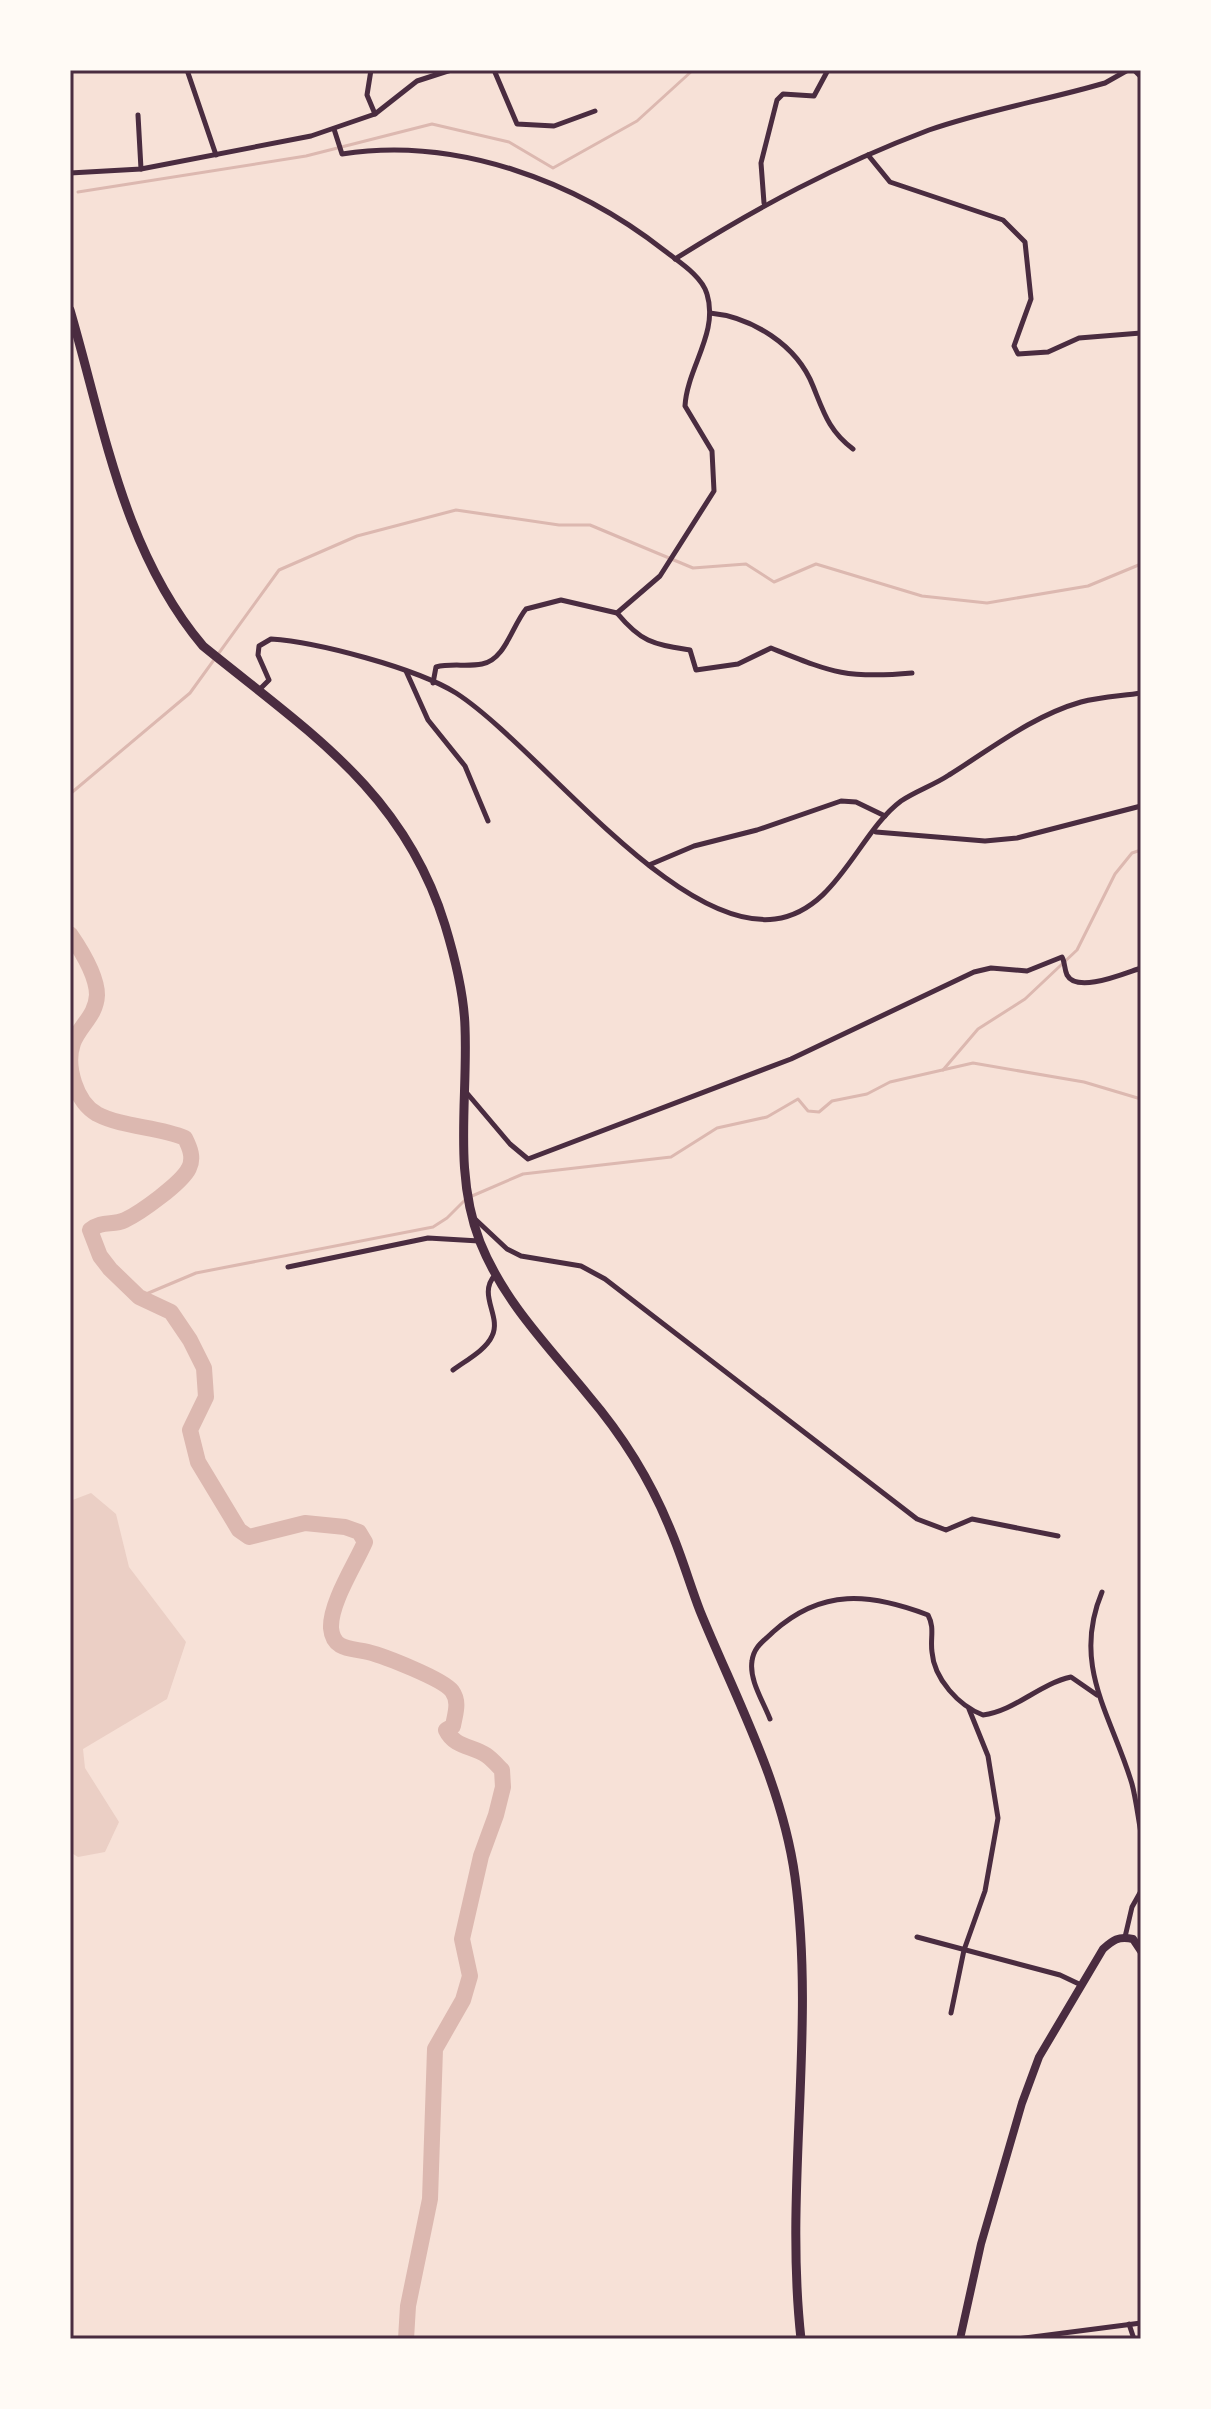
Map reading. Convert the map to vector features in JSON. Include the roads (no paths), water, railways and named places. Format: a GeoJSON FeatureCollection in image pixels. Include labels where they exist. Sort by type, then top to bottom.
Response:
{"type":"FeatureCollection","features":[{"type":"Feature","properties":{"kind":"highway"},"geometry":{"type":"LineString","coordinates":[[70,310],[122,497],[156,579],[182,620],[203,646],[362,781],[420,858],[451,945],[464,1007],[463,1178],[480,1241],[495,1274],[534,1333],[591,1397],[633,1454],[652,1489],[775,1794],[794,1874],[801,1939],[795,2253],[801,2339]]}},
{"type":"Feature","properties":{"kind":"main road"},"geometry":{"type":"LineString","coordinates":[[960,2339],[981,2244],[1022,2103],[1039,2057],[1079,1984],[1103,1949],[1114,1938],[1125,1937],[1133,1939],[1141,1951]]}},
{"type":"Feature","properties":{"kind":"street"},"geometry":{"type":"LineString","coordinates":[[187,70],[216,155]]}},
{"type":"Feature","properties":{"kind":"street"},"geometry":{"type":"LineString","coordinates":[[371,70],[367,95],[375,114]]}},
{"type":"Feature","properties":{"kind":"street"},"geometry":{"type":"LineString","coordinates":[[494,70],[517,124],[554,126],[595,111]]}},
{"type":"Feature","properties":{"kind":"street"},"geometry":{"type":"LineString","coordinates":[[764,203],[761,163],[777,100],[783,94],[814,96],[828,70]]}},
{"type":"Feature","properties":{"kind":"street"},"geometry":{"type":"LineString","coordinates":[[675,259],[764,203],[868,155],[932,129],[1105,83],[1128,70]]}},
{"type":"Feature","properties":{"kind":"street"},"geometry":{"type":"LineString","coordinates":[[1134,70],[1141,77]]}},
{"type":"Feature","properties":{"kind":"street"},"geometry":{"type":"LineString","coordinates":[[70,173],[141,169],[334,129],[375,114],[417,81],[449,71]]}},
{"type":"Feature","properties":{"kind":"street"},"geometry":{"type":"LineString","coordinates":[[138,115],[141,169]]}},
{"type":"Feature","properties":{"kind":"street"},"geometry":{"type":"LineString","coordinates":[[334,129],[342,154],[413,148],[453,155],[485,161],[589,200],[628,223],[703,284],[710,313],[685,406],[712,451],[714,491],[660,576],[617,613]]}},
{"type":"Feature","properties":{"kind":"street"},"geometry":{"type":"LineString","coordinates":[[868,155],[890,182],[1003,220],[1025,242],[1031,299],[1014,346],[1018,354],[1048,352],[1079,338],[1141,333]]}},
{"type":"Feature","properties":{"kind":"street"},"geometry":{"type":"LineString","coordinates":[[710,313],[749,320],[772,336],[803,368],[824,418],[836,435],[853,449]]}},
{"type":"Feature","properties":{"kind":"street"},"geometry":{"type":"LineString","coordinates":[[433,683],[436,667],[485,664],[493,659],[501,652],[526,609],[542,602],[581,602],[617,613],[638,637],[651,643],[690,650],[696,670],[738,664],[771,648],[797,661],[840,674],[865,677],[912,673]]}},
{"type":"Feature","properties":{"kind":"street"},"geometry":{"type":"LineString","coordinates":[[258,691],[269,680],[258,655],[259,646],[271,639],[406,670],[455,693],[648,865],[718,909],[741,918],[779,919],[799,910],[819,895],[875,832],[885,816],[903,800],[936,784],[993,743],[1081,702],[1141,693]]}},
{"type":"Feature","properties":{"kind":"street"},"geometry":{"type":"LineString","coordinates":[[406,670],[428,720],[465,766],[488,821]]}},
{"type":"Feature","properties":{"kind":"street"},"geometry":{"type":"LineString","coordinates":[[648,865],[694,846],[757,830],[841,801],[856,802],[885,816]]}},
{"type":"Feature","properties":{"kind":"street"},"geometry":{"type":"LineString","coordinates":[[875,832],[985,841],[1017,838],[1141,806]]}},
{"type":"Feature","properties":{"kind":"street"},"geometry":{"type":"LineString","coordinates":[[464,1090],[510,1144],[528,1159],[791,1059],[983,969],[1027,971],[1062,957],[1067,975],[1074,981],[1091,983],[1141,968]]}},
{"type":"Feature","properties":{"kind":"street"},"geometry":{"type":"LineString","coordinates":[[472,1215],[507,1249],[521,1256],[581,1266],[605,1279],[917,1519],[946,1530],[956,1529],[972,1519],[1058,1536]]}},
{"type":"Feature","properties":{"kind":"street"},"geometry":{"type":"LineString","coordinates":[[288,1267],[428,1238],[480,1241]]}},
{"type":"Feature","properties":{"kind":"street"},"geometry":{"type":"LineString","coordinates":[[453,1370],[490,1340],[494,1333],[487,1291],[495,1274]]}},
{"type":"Feature","properties":{"kind":"street"},"geometry":{"type":"LineString","coordinates":[[1102,1592],[1092,1641],[1097,1695],[1132,1786],[1141,1833]]}},
{"type":"Feature","properties":{"kind":"street"},"geometry":{"type":"LineString","coordinates":[[770,1719],[751,1672],[752,1657],[760,1642],[781,1625],[828,1599],[867,1599],[928,1615],[933,1623],[932,1654],[942,1680],[969,1708],[983,1715],[998,1713],[1071,1677],[1097,1695]]}},
{"type":"Feature","properties":{"kind":"street"},"geometry":{"type":"LineString","coordinates":[[951,2013],[964,1950],[985,1891],[998,1818],[991,1767],[969,1708]]}},
{"type":"Feature","properties":{"kind":"street"},"geometry":{"type":"LineString","coordinates":[[1125,1937],[1132,1907],[1141,1891]]}},
{"type":"Feature","properties":{"kind":"street"},"geometry":{"type":"LineString","coordinates":[[917,1937],[1060,1975],[1079,1984]]}},
{"type":"Feature","properties":{"kind":"street"},"geometry":{"type":"LineString","coordinates":[[1017,2339],[1141,2323]]}},
{"type":"Feature","properties":{"kind":"street"},"geometry":{"type":"LineString","coordinates":[[1129,2324],[1134,2339]]}},
{"type":"Feature","properties":{"kind":"waterway"},"geometry":{"type":"LineString","coordinates":[[78,192],[306,156],[432,124],[509,142],[553,168],[637,121],[693,70]]}},
{"type":"Feature","properties":{"kind":"waterway"},"geometry":{"type":"LineString","coordinates":[[70,794],[190,693],[279,570],[357,536],[456,510],[559,525],[590,525],[693,568],[746,564],[774,582],[816,564],[922,596],[987,603],[1088,586],[1141,564]]}},
{"type":"Feature","properties":{"kind":"waterway"},"geometry":{"type":"LineString","coordinates":[[943,1070],[978,1029],[1025,999],[1077,950],[1115,874],[1132,853],[1141,850]]}},
{"type":"Feature","properties":{"kind":"waterway"},"geometry":{"type":"LineString","coordinates":[[70,934],[91,971],[97,995],[94,1009],[76,1037],[71,1052],[70,1062],[78,1092],[90,1108],[107,1119],[185,1138],[191,1153],[185,1174],[160,1197],[125,1220],[90,1230],[100,1256],[110,1269],[139,1297],[171,1312],[204,1368],[206,1397],[190,1430],[198,1462],[239,1530],[249,1537],[305,1523],[345,1527],[359,1532],[365,1542],[334,1607],[331,1628],[335,1641],[344,1647],[399,1663],[446,1686],[452,1691],[456,1704],[453,1726],[446,1730],[449,1736],[486,1755],[502,1770],[503,1787],[481,1856],[462,1939],[470,1976],[463,2000],[435,2049],[430,2199],[408,2306],[406,2339]]}},
{"type":"Feature","properties":{"kind":"waterway"},"geometry":{"type":"LineString","coordinates":[[472,1196],[523,1174],[671,1157],[717,1128],[767,1117],[798,1099],[808,1111],[819,1112],[832,1101],[867,1094],[890,1082],[973,1063],[1084,1082],[1141,1099]]}},
{"type":"Feature","properties":{"kind":"waterway"},"geometry":{"type":"LineString","coordinates":[[139,1297],[196,1273],[433,1227],[465,1200]]}}]}
